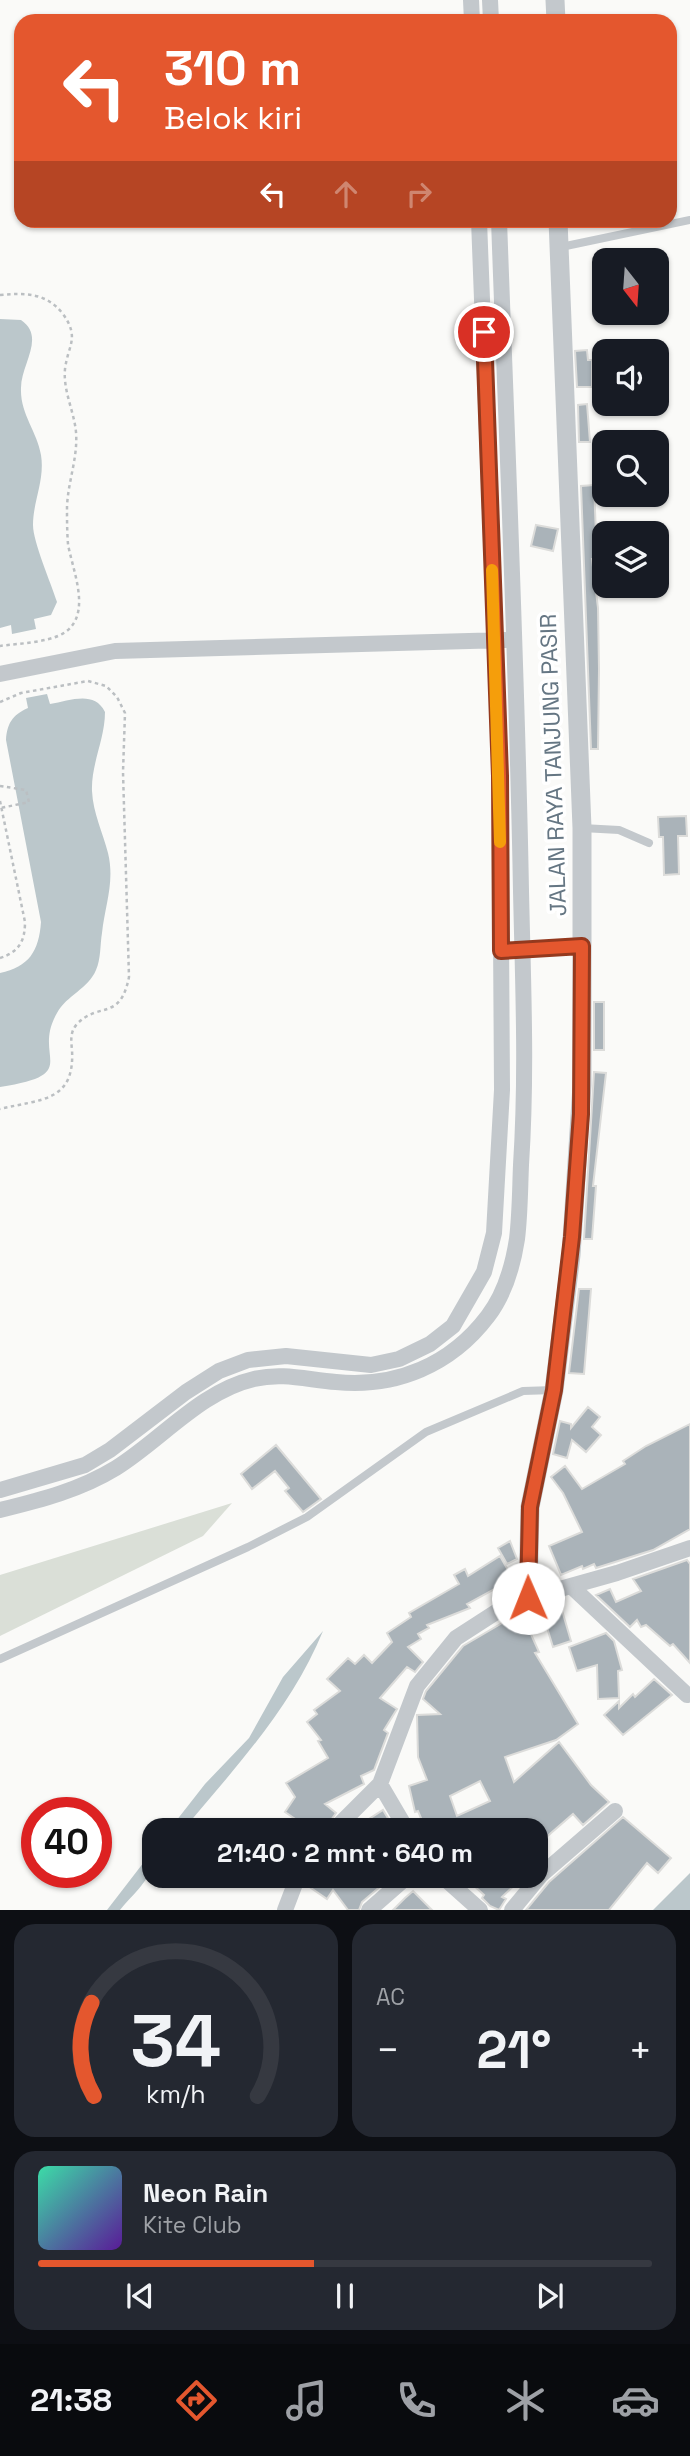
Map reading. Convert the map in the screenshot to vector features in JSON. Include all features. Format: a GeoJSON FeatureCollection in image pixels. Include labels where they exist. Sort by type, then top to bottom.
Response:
{"type":"FeatureCollection","features":[{"type":"Feature","properties":{"kind":"street"},"geometry":{"type":"LineString","coordinates":[[0,1490],[85,1465],[219,1371],[248,1360],[286,1356],[371,1365],[400,1359],[430,1344],[453,1326],[484,1272],[494,1233],[502,1090],[500,776],[479,228]]}},
{"type":"Feature","properties":{"kind":"street"},"geometry":{"type":"LineString","coordinates":[[0,1510],[93,1482],[121,1465],[227,1388],[253,1379],[285,1375],[372,1384],[406,1377],[440,1361],[466,1340],[490,1314],[502,1290],[517,1237],[526,1090],[499,228]]}},
{"type":"Feature","properties":{"kind":"street","name":"JALAN RAYA TANJUNG PASIR"},"geometry":{"type":"LineString","coordinates":[[528,1598],[530,1507],[554,1390],[570,1255],[579,1141],[582,828],[558,228]]}},
{"type":"Feature","properties":{"kind":"street"},"geometry":{"type":"LineString","coordinates":[[0,674],[114,651],[514,639]]}},
{"type":"Feature","properties":{"kind":"street"},"geometry":{"type":"LineString","coordinates":[[501,951],[582,946]]}},
{"type":"Feature","properties":{"kind":"street"},"geometry":{"type":"LineString","coordinates":[[346,1818],[380,1784],[417,1686],[442,1651],[487,1617],[528,1598],[572,1587],[690,1548]]}},
{"type":"Feature","properties":{"kind":"street"},"geometry":{"type":"LineString","coordinates":[[572,1587],[687,1695]]}},
{"type":"Feature","properties":{"kind":"street"},"geometry":{"type":"LineString","coordinates":[[380,1784],[400,1818]]}},
{"type":"Feature","properties":{"kind":"street"},"geometry":{"type":"LineString","coordinates":[[512,1910],[541,1875],[615,1811]]}},
{"type":"Feature","properties":{"kind":"street"},"geometry":{"type":"LineString","coordinates":[[285,1910],[293,1888]]}},
{"type":"Feature","properties":{"kind":"street"},"geometry":{"type":"LineString","coordinates":[[369,1910],[394,1888]]}},
{"type":"Feature","properties":{"kind":"street"},"geometry":{"type":"LineString","coordinates":[[455,1888],[480,1910]]}},
{"type":"Feature","properties":{"kind":"lane"},"geometry":{"type":"LineString","coordinates":[[558,247],[651,228]]}},
{"type":"Feature","properties":{"kind":"lane"},"geometry":{"type":"LineString","coordinates":[[582,828],[619,830],[649,843]]}},
{"type":"Feature","properties":{"kind":"lane"},"geometry":{"type":"LineString","coordinates":[[0,1659],[211,1564],[307,1517],[426,1432],[523,1391],[554,1390]]}},
{"type":"Feature","properties":{"kind":"path"},"geometry":{"type":"LineString","coordinates":[[0,295],[30,293],[47,299],[62,313],[71,331],[74,344],[65,368],[66,387],[76,431],[76,454],[67,503],[68,541],[78,606],[71,628],[60,635],[0,646]]}},
{"type":"Feature","properties":{"kind":"path"},"geometry":{"type":"LineString","coordinates":[[0,1109],[54,1096],[65,1088],[73,1069],[71,1036],[75,1026],[85,1018],[111,1009],[126,995],[130,977],[128,851],[123,772],[125,713],[117,697],[106,686],[88,681],[21,693],[1,704]]}},
{"type":"Feature","properties":{"kind":"path"},"geometry":{"type":"LineString","coordinates":[[0,786],[26,790],[29,802],[1,808]]}},
{"type":"Feature","properties":{"kind":"path"},"geometry":{"type":"LineString","coordinates":[[0,801],[25,929],[20,947],[0,958]]}},
{"type":"Feature","properties":{"kind":"shaded area"},"geometry":{"type":"Polygon","coordinates":[[[0,319],[21,320],[32,334],[22,379],[21,397],[42,464],[34,532],[57,602],[51,615],[34,619],[36,629],[12,634],[11,625],[0,628],[0,319]]]}},
{"type":"Feature","properties":{"kind":"shaded area"},"geometry":{"type":"Polygon","coordinates":[[[47,694],[50,704],[88,699],[95,701],[105,712],[92,791],[96,815],[108,853],[110,884],[98,966],[88,982],[66,1001],[57,1013],[51,1029],[48,1070],[26,1082],[0,1087],[0,973],[18,967],[31,956],[38,941],[41,922],[6,740],[14,717],[28,708],[26,698],[47,694]]]}},
{"type":"Feature","properties":{"kind":"shaded area"},"geometry":{"type":"Polygon","coordinates":[[[232,1503],[203,1536],[0,1636],[0,1575],[232,1503]]]}},
{"type":"Feature","properties":{"kind":"shaded area"},"geometry":{"type":"Polygon","coordinates":[[[323,1631],[295,1685],[261,1736],[193,1818],[178,1818],[205,1784],[249,1738],[283,1677],[323,1631]]]}},
{"type":"Feature","properties":{"kind":"shaded area"},"geometry":{"type":"Polygon","coordinates":[[[142,1865],[142,1884],[120,1910],[107,1910],[142,1865]]]}},
{"type":"Feature","properties":{"kind":"shaded area"},"geometry":{"type":"Polygon","coordinates":[[[690,1873],[690,1910],[653,1910],[690,1873]]]}},
{"type":"Feature","properties":{"kind":"building"},"geometry":{"type":"Polygon","coordinates":[[[587,350],[588,360],[592,360],[592,387],[577,387],[575,351],[587,350]]]}},
{"type":"Feature","properties":{"kind":"building"},"geometry":{"type":"Polygon","coordinates":[[[587,404],[590,442],[579,442],[578,405],[587,404]]]}},
{"type":"Feature","properties":{"kind":"building"},"geometry":{"type":"Polygon","coordinates":[[[592,485],[592,507],[595,507],[595,521],[592,521],[592,598],[597,598],[598,608],[598,749],[591,749],[581,486],[592,485]]]}},
{"type":"Feature","properties":{"kind":"building"},"geometry":{"type":"Polygon","coordinates":[[[536,525],[558,529],[553,551],[531,546],[536,525]]]}},
{"type":"Feature","properties":{"kind":"building"},"geometry":{"type":"Polygon","coordinates":[[[686,816],[687,836],[678,836],[679,874],[664,875],[663,837],[659,837],[658,817],[686,816]]]}},
{"type":"Feature","properties":{"kind":"building"},"geometry":{"type":"Polygon","coordinates":[[[594,1002],[604,1002],[604,1050],[594,1050],[594,1002]]]}},
{"type":"Feature","properties":{"kind":"building"},"geometry":{"type":"Polygon","coordinates":[[[594,1072],[606,1073],[593,1186],[596,1186],[592,1239],[584,1239],[594,1072]]]}},
{"type":"Feature","properties":{"kind":"building"},"geometry":{"type":"Polygon","coordinates":[[[579,1289],[591,1289],[584,1374],[569,1373],[579,1289]]]}},
{"type":"Feature","properties":{"kind":"building"},"geometry":{"type":"Polygon","coordinates":[[[588,1407],[600,1417],[592,1427],[601,1435],[586,1452],[572,1440],[567,1458],[553,1454],[560,1421],[571,1424],[571,1428],[588,1407]]]}},
{"type":"Feature","properties":{"kind":"building"},"geometry":{"type":"Polygon","coordinates":[[[690,1424],[690,1529],[653,1550],[596,1568],[594,1564],[583,1569],[582,1566],[561,1575],[549,1546],[582,1532],[563,1493],[551,1477],[565,1466],[582,1489],[625,1464],[623,1461],[646,1446],[690,1424]]]}},
{"type":"Feature","properties":{"kind":"building"},"geometry":{"type":"Polygon","coordinates":[[[276,1445],[321,1499],[303,1512],[285,1491],[289,1488],[275,1471],[252,1489],[241,1474],[276,1445]]]}},
{"type":"Feature","properties":{"kind":"building"},"geometry":{"type":"Polygon","coordinates":[[[510,1541],[517,1559],[507,1564],[498,1548],[510,1541]]]}},
{"type":"Feature","properties":{"kind":"building"},"geometry":{"type":"Polygon","coordinates":[[[500,1556],[513,1579],[467,1604],[470,1608],[427,1625],[429,1628],[418,1634],[421,1639],[408,1647],[423,1662],[415,1672],[407,1667],[380,1698],[397,1709],[384,1730],[388,1733],[374,1770],[361,1776],[364,1784],[325,1804],[336,1813],[332,1818],[294,1818],[285,1812],[295,1797],[286,1783],[328,1758],[318,1741],[321,1740],[307,1722],[317,1714],[314,1710],[340,1691],[327,1679],[348,1658],[355,1664],[364,1655],[372,1663],[392,1642],[387,1633],[411,1617],[409,1613],[459,1584],[454,1575],[465,1569],[468,1576],[500,1556]]]}},
{"type":"Feature","properties":{"kind":"building"},"geometry":{"type":"Polygon","coordinates":[[[687,1560],[690,1564],[690,1663],[673,1644],[670,1646],[646,1625],[641,1627],[637,1620],[630,1627],[596,1595],[610,1589],[616,1602],[641,1591],[633,1579],[687,1560]]]}},
{"type":"Feature","properties":{"kind":"building"},"geometry":{"type":"Polygon","coordinates":[[[559,1600],[571,1641],[553,1647],[540,1605],[559,1600]]]}},
{"type":"Feature","properties":{"kind":"building"},"geometry":{"type":"Polygon","coordinates":[[[521,1612],[539,1652],[535,1653],[578,1724],[556,1740],[505,1757],[514,1782],[559,1742],[591,1785],[609,1802],[583,1825],[573,1814],[548,1836],[548,1818],[421,1818],[418,1811],[415,1812],[409,1786],[427,1780],[418,1757],[417,1715],[440,1714],[423,1699],[426,1691],[463,1646],[521,1612]],[[480,1781],[450,1796],[457,1816],[490,1801],[480,1781]]]}},
{"type":"Feature","properties":{"kind":"building"},"geometry":{"type":"Polygon","coordinates":[[[606,1633],[614,1641],[622,1670],[618,1671],[619,1698],[598,1699],[597,1665],[577,1671],[569,1647],[606,1633]]]}},
{"type":"Feature","properties":{"kind":"building"},"geometry":{"type":"Polygon","coordinates":[[[654,1679],[672,1695],[623,1735],[604,1715],[619,1701],[619,1708],[633,1694],[635,1697],[654,1679]]]}},
{"type":"Feature","properties":{"kind":"building"},"geometry":{"type":"Polygon","coordinates":[[[383,1810],[388,1818],[371,1818],[383,1810]]]}},
{"type":"Feature","properties":{"kind":"building"},"geometry":{"type":"Polygon","coordinates":[[[623,1817],[671,1858],[658,1873],[647,1863],[609,1910],[526,1910],[544,1888],[548,1888],[549,1882],[623,1817]]]}},
{"type":"Feature","properties":{"kind":"building"},"geometry":{"type":"Polygon","coordinates":[[[311,1888],[378,1888],[362,1902],[359,1910],[348,1910],[333,1890],[327,1899],[311,1888]]]}},
{"type":"Feature","properties":{"kind":"building"},"geometry":{"type":"Polygon","coordinates":[[[476,1888],[511,1888],[502,1897],[506,1899],[499,1910],[482,1898],[484,1895],[476,1888]]]}},
{"type":"Feature","properties":{"kind":"building"},"geometry":{"type":"Polygon","coordinates":[[[413,1891],[432,1910],[393,1910],[405,1898],[413,1891]]]}},
{"type":"Feature","properties":{"kind":"slow traffic"},"geometry":{"type":"LineString","coordinates":[[492,570],[500,842]]}},
{"type":"Feature","properties":{"kind":"route"},"geometry":{"type":"LineString","coordinates":[[484,332],[500,776],[501,951],[582,946],[581,1114],[572,1237],[554,1390],[530,1507],[528,1598]]}}]}
